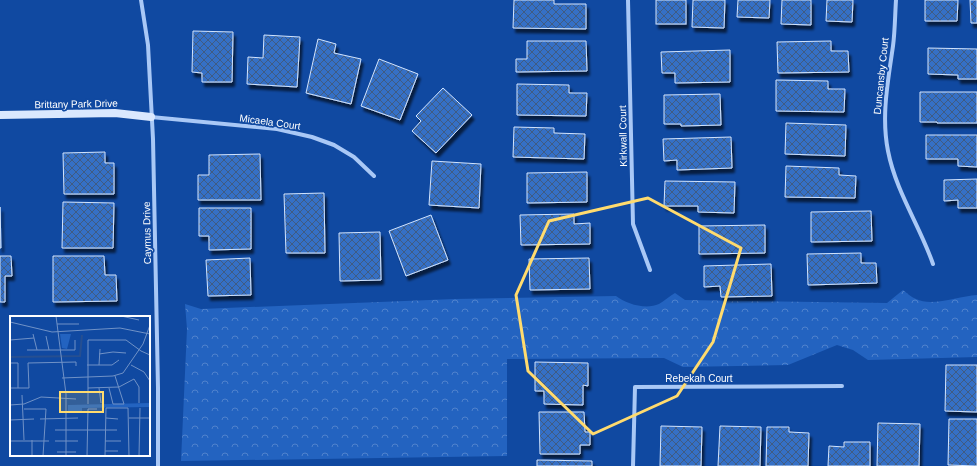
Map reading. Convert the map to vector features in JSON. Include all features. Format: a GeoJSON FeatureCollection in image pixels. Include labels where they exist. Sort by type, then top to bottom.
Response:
{"type":"FeatureCollection","features":[{"type":"Feature","properties":{"kind":"street","name":"Caymus Drive"},"geometry":{"type":"LineString","coordinates":[[141,0],[148,45],[153,139],[158,466]]}},
{"type":"Feature","properties":{"kind":"street","name":"Kirkwall Court"},"geometry":{"type":"LineString","coordinates":[[628,0],[633,224],[650,270]]}},
{"type":"Feature","properties":{"kind":"street","name":"Duncansby Court"},"geometry":{"type":"LineString","coordinates":[[896,0],[893,44],[885,97],[884,125],[888,152],[898,185],[933,264]]}},
{"type":"Feature","properties":{"kind":"street","name":"Brittany Park Drive"},"geometry":{"type":"LineString","coordinates":[[0,116],[115,113],[151,117]]}},
{"type":"Feature","properties":{"kind":"street","name":"Micaela Court"},"geometry":{"type":"LineString","coordinates":[[151,117],[277,129],[312,137],[334,145],[354,157],[374,176]]}},
{"type":"Feature","properties":{"kind":"street","name":"Rebekah Court"},"geometry":{"type":"LineString","coordinates":[[633,466],[635,387],[842,386]]}},
{"type":"Feature","properties":{"kind":"highlighted area"},"geometry":{"type":"Polygon","coordinates":[[[648,198],[741,248],[713,342],[677,396],[593,434],[528,371],[516,295],[549,221],[648,198]]]}},
{"type":"Feature","properties":{"kind":"green space"},"geometry":{"type":"Polygon","coordinates":[[[903,290],[916,299],[930,302],[977,295],[977,357],[868,360],[853,350],[837,345],[788,365],[683,367],[664,358],[507,359],[507,456],[181,461],[187,329],[185,304],[201,309],[455,299],[616,296],[631,304],[654,306],[675,293],[685,300],[887,303],[903,290]]]}},
{"type":"Feature","properties":{"kind":"building"},"geometry":{"type":"Polygon","coordinates":[[[514,0],[554,0],[554,4],[586,4],[586,29],[513,28],[514,0]]]}},
{"type":"Feature","properties":{"kind":"building"},"geometry":{"type":"Polygon","coordinates":[[[656,0],[686,0],[686,24],[656,24],[656,0]]]}},
{"type":"Feature","properties":{"kind":"building"},"geometry":{"type":"Polygon","coordinates":[[[693,0],[725,0],[724,28],[692,27],[693,0]]]}},
{"type":"Feature","properties":{"kind":"building"},"geometry":{"type":"Polygon","coordinates":[[[738,0],[770,0],[769,18],[737,17],[738,0]]]}},
{"type":"Feature","properties":{"kind":"building"},"geometry":{"type":"Polygon","coordinates":[[[782,0],[811,0],[811,25],[781,24],[782,0]]]}},
{"type":"Feature","properties":{"kind":"building"},"geometry":{"type":"Polygon","coordinates":[[[827,0],[853,0],[852,22],[826,21],[827,0]]]}},
{"type":"Feature","properties":{"kind":"building"},"geometry":{"type":"Polygon","coordinates":[[[925,0],[958,0],[957,21],[925,21],[925,0]]]}},
{"type":"Feature","properties":{"kind":"building"},"geometry":{"type":"Polygon","coordinates":[[[970,0],[977,0],[977,23],[971,23],[970,0]]]}},
{"type":"Feature","properties":{"kind":"building"},"geometry":{"type":"Polygon","coordinates":[[[193,31],[233,32],[232,82],[202,82],[202,73],[192,72],[193,31]]]}},
{"type":"Feature","properties":{"kind":"building"},"geometry":{"type":"Polygon","coordinates":[[[264,35],[300,37],[297,87],[247,84],[248,57],[263,58],[264,35]]]}},
{"type":"Feature","properties":{"kind":"building"},"geometry":{"type":"Polygon","coordinates":[[[318,39],[336,44],[334,53],[361,59],[351,104],[306,93],[318,39]]]}},
{"type":"Feature","properties":{"kind":"building"},"geometry":{"type":"Polygon","coordinates":[[[527,41],[586,41],[587,71],[516,72],[516,59],[527,59],[527,41]]]}},
{"type":"Feature","properties":{"kind":"building"},"geometry":{"type":"Polygon","coordinates":[[[831,41],[831,51],[848,51],[849,72],[778,73],[777,42],[831,41]]]}},
{"type":"Feature","properties":{"kind":"building"},"geometry":{"type":"Polygon","coordinates":[[[928,48],[977,49],[977,79],[958,79],[958,75],[928,74],[928,48]]]}},
{"type":"Feature","properties":{"kind":"building"},"geometry":{"type":"Polygon","coordinates":[[[730,50],[730,82],[675,83],[675,73],[662,73],[661,52],[730,50]]]}},
{"type":"Feature","properties":{"kind":"building"},"geometry":{"type":"Polygon","coordinates":[[[379,59],[418,74],[400,120],[361,106],[379,59]]]}},
{"type":"Feature","properties":{"kind":"building"},"geometry":{"type":"Polygon","coordinates":[[[776,80],[828,81],[828,89],[845,89],[844,112],[776,111],[776,80]]]}},
{"type":"Feature","properties":{"kind":"building"},"geometry":{"type":"Polygon","coordinates":[[[517,84],[569,85],[569,93],[587,93],[586,116],[517,115],[517,84]]]}},
{"type":"Feature","properties":{"kind":"building"},"geometry":{"type":"Polygon","coordinates":[[[443,88],[472,115],[436,153],[412,131],[421,121],[416,116],[443,88]]]}},
{"type":"Feature","properties":{"kind":"building"},"geometry":{"type":"Polygon","coordinates":[[[920,92],[977,92],[977,123],[920,122],[920,92]]]}},
{"type":"Feature","properties":{"kind":"building"},"geometry":{"type":"Polygon","coordinates":[[[720,94],[721,125],[681,126],[681,124],[664,124],[664,95],[720,94]]]}},
{"type":"Feature","properties":{"kind":"building"},"geometry":{"type":"Polygon","coordinates":[[[786,123],[846,125],[845,156],[785,154],[786,123]]]}},
{"type":"Feature","properties":{"kind":"building"},"geometry":{"type":"Polygon","coordinates":[[[514,127],[554,128],[554,133],[585,134],[584,159],[513,157],[514,127]]]}},
{"type":"Feature","properties":{"kind":"building"},"geometry":{"type":"Polygon","coordinates":[[[926,135],[977,135],[977,167],[958,166],[958,159],[926,159],[926,135]]]}},
{"type":"Feature","properties":{"kind":"building"},"geometry":{"type":"Polygon","coordinates":[[[731,137],[732,168],[677,170],[677,160],[664,161],[663,139],[731,137]]]}},
{"type":"Feature","properties":{"kind":"building"},"geometry":{"type":"Polygon","coordinates":[[[105,152],[105,163],[114,163],[114,194],[64,194],[63,153],[105,152]]]}},
{"type":"Feature","properties":{"kind":"building"},"geometry":{"type":"Polygon","coordinates":[[[260,154],[261,200],[198,200],[198,175],[209,175],[209,155],[260,154]]]}},
{"type":"Feature","properties":{"kind":"building"},"geometry":{"type":"Polygon","coordinates":[[[432,161],[481,164],[479,208],[429,205],[432,161]]]}},
{"type":"Feature","properties":{"kind":"building"},"geometry":{"type":"Polygon","coordinates":[[[786,166],[839,168],[839,175],[856,176],[855,198],[785,197],[786,166]]]}},
{"type":"Feature","properties":{"kind":"building"},"geometry":{"type":"Polygon","coordinates":[[[587,172],[587,202],[527,203],[527,173],[587,172]]]}},
{"type":"Feature","properties":{"kind":"building"},"geometry":{"type":"Polygon","coordinates":[[[977,179],[977,208],[958,208],[958,200],[944,201],[944,180],[977,179]]]}},
{"type":"Feature","properties":{"kind":"building"},"geometry":{"type":"Polygon","coordinates":[[[665,181],[735,182],[734,213],[698,212],[698,206],[664,206],[665,181]]]}},
{"type":"Feature","properties":{"kind":"building"},"geometry":{"type":"Polygon","coordinates":[[[324,193],[325,253],[286,253],[284,194],[324,193]]]}},
{"type":"Feature","properties":{"kind":"building"},"geometry":{"type":"Polygon","coordinates":[[[63,202],[114,203],[113,248],[62,248],[63,202]]]}},
{"type":"Feature","properties":{"kind":"building"},"geometry":{"type":"Polygon","coordinates":[[[0,207],[1,248],[0,248],[0,207]]]}},
{"type":"Feature","properties":{"kind":"building"},"geometry":{"type":"Polygon","coordinates":[[[199,208],[251,208],[251,249],[209,250],[209,236],[199,236],[199,208]]]}},
{"type":"Feature","properties":{"kind":"building"},"geometry":{"type":"Polygon","coordinates":[[[871,211],[872,241],[811,242],[811,212],[871,211]]]}},
{"type":"Feature","properties":{"kind":"building"},"geometry":{"type":"Polygon","coordinates":[[[574,214],[574,224],[590,223],[590,244],[521,245],[520,215],[574,214]]]}},
{"type":"Feature","properties":{"kind":"building"},"geometry":{"type":"Polygon","coordinates":[[[431,215],[448,260],[406,276],[389,231],[431,215]]]}},
{"type":"Feature","properties":{"kind":"building"},"geometry":{"type":"Polygon","coordinates":[[[765,225],[765,253],[699,254],[699,226],[765,225]]]}},
{"type":"Feature","properties":{"kind":"building"},"geometry":{"type":"Polygon","coordinates":[[[380,232],[381,280],[340,281],[339,233],[380,232]]]}},
{"type":"Feature","properties":{"kind":"building"},"geometry":{"type":"Polygon","coordinates":[[[861,253],[861,263],[876,263],[877,283],[808,285],[807,254],[861,253]]]}},
{"type":"Feature","properties":{"kind":"building"},"geometry":{"type":"Polygon","coordinates":[[[0,256],[11,256],[12,276],[5,276],[5,302],[0,302],[0,256]]]}},
{"type":"Feature","properties":{"kind":"building"},"geometry":{"type":"Polygon","coordinates":[[[53,256],[104,256],[105,275],[116,275],[117,301],[53,302],[53,256]]]}},
{"type":"Feature","properties":{"kind":"building"},"geometry":{"type":"Polygon","coordinates":[[[250,258],[251,295],[208,296],[206,260],[250,258]]]}},
{"type":"Feature","properties":{"kind":"building"},"geometry":{"type":"Polygon","coordinates":[[[589,258],[590,289],[530,290],[529,259],[589,258]]]}},
{"type":"Feature","properties":{"kind":"building"},"geometry":{"type":"Polygon","coordinates":[[[771,264],[772,296],[721,297],[720,286],[704,287],[704,266],[771,264]]]}},
{"type":"Feature","properties":{"kind":"building"},"geometry":{"type":"Polygon","coordinates":[[[535,362],[588,363],[588,386],[583,385],[583,405],[544,404],[544,391],[535,391],[535,362]]]}},
{"type":"Feature","properties":{"kind":"building"},"geometry":{"type":"Polygon","coordinates":[[[946,365],[977,365],[977,412],[945,411],[946,365]]]}},
{"type":"Feature","properties":{"kind":"building"},"geometry":{"type":"Polygon","coordinates":[[[539,412],[584,412],[585,432],[590,432],[590,445],[580,445],[580,454],[540,454],[539,412]]]}},
{"type":"Feature","properties":{"kind":"building"},"geometry":{"type":"Polygon","coordinates":[[[949,419],[977,419],[977,466],[948,465],[949,419]]]}},
{"type":"Feature","properties":{"kind":"building"},"geometry":{"type":"Polygon","coordinates":[[[878,423],[920,424],[919,466],[877,466],[878,423]]]}},
{"type":"Feature","properties":{"kind":"building"},"geometry":{"type":"Polygon","coordinates":[[[661,426],[702,427],[701,466],[660,466],[661,426]]]}},
{"type":"Feature","properties":{"kind":"building"},"geometry":{"type":"Polygon","coordinates":[[[720,426],[761,427],[760,466],[718,466],[720,426]]]}},
{"type":"Feature","properties":{"kind":"building"},"geometry":{"type":"Polygon","coordinates":[[[767,427],[789,427],[789,432],[809,433],[808,466],[766,466],[767,427]]]}},
{"type":"Feature","properties":{"kind":"building"},"geometry":{"type":"Polygon","coordinates":[[[844,442],[870,442],[870,466],[828,466],[829,446],[844,447],[844,442]]]}},
{"type":"Feature","properties":{"kind":"building"},"geometry":{"type":"Polygon","coordinates":[[[537,460],[592,461],[592,466],[537,466],[537,460]]]}}]}
